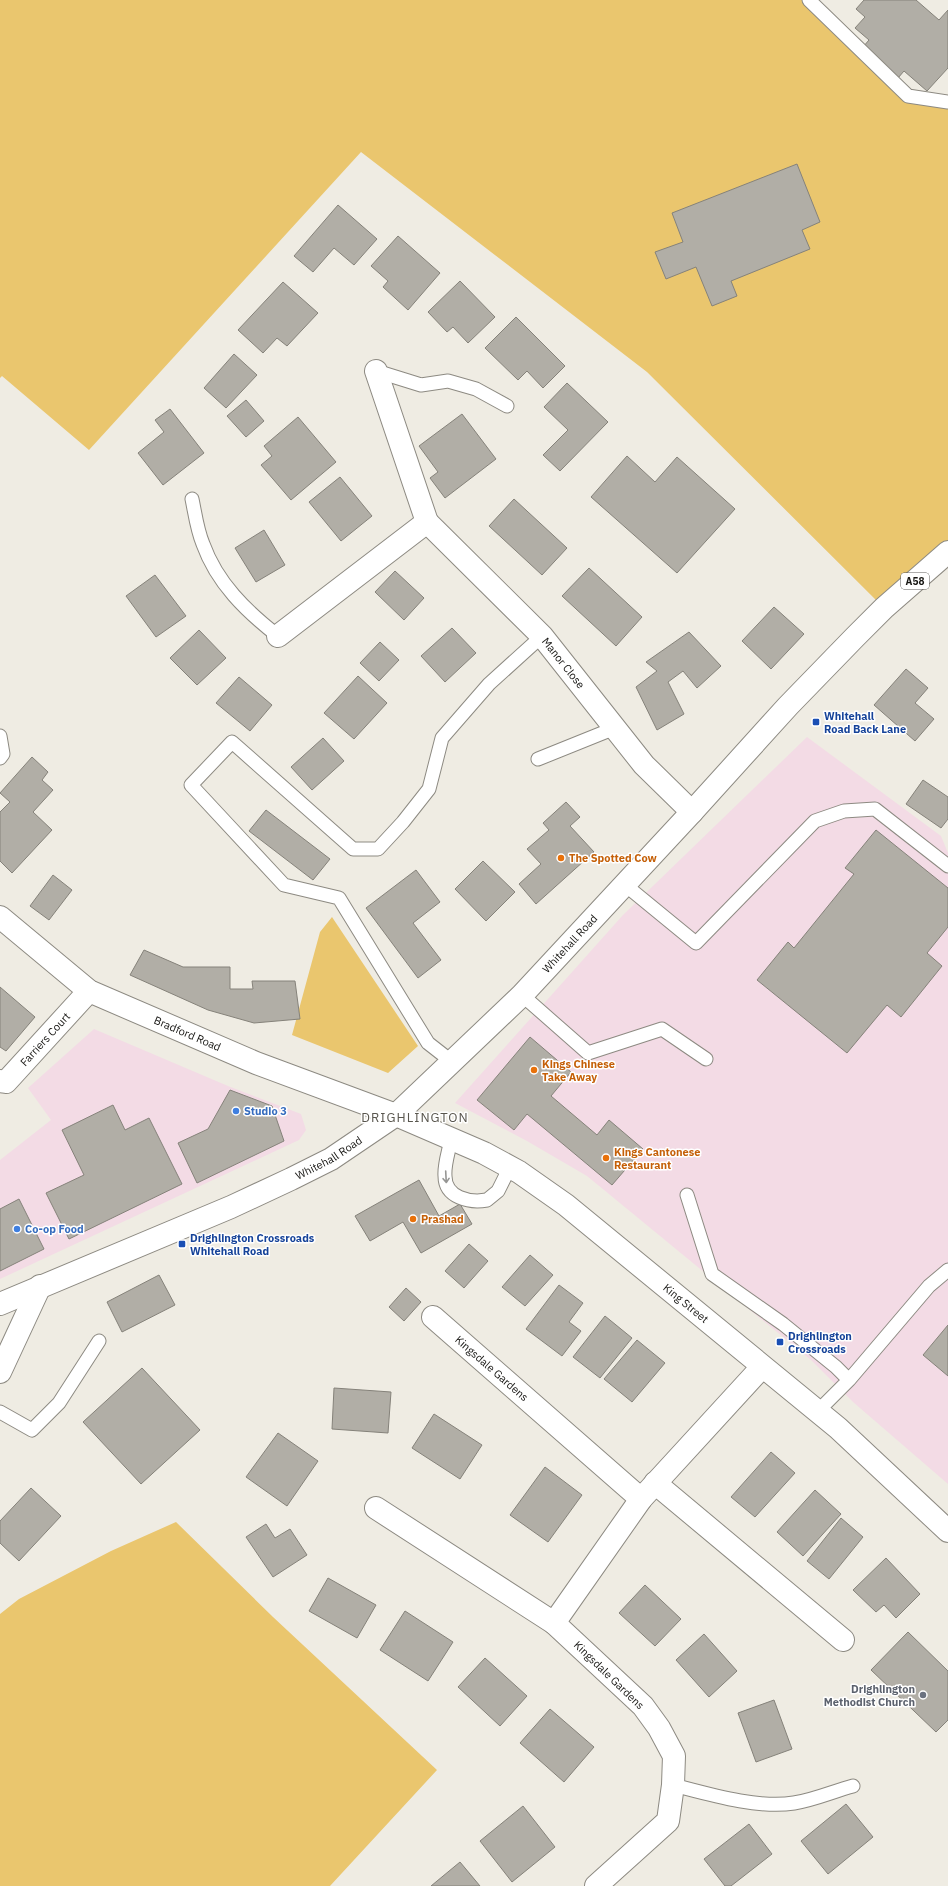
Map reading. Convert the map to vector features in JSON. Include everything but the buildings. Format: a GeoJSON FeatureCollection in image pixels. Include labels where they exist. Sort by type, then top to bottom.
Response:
{"type":"FeatureCollection","features":[{"type":"Feature","properties":{"kind":"main road","name":"Manor Close"},"geometry":{"type":"LineString","coordinates":[[376,371],[427,522],[542,636],[644,765],[692,812]]}},
{"type":"Feature","properties":{"kind":"main road"},"geometry":{"type":"LineString","coordinates":[[278,636],[427,522]]}},
{"type":"Feature","properties":{"kind":"main road","name":"Whitehall Road"},"geometry":{"type":"LineString","coordinates":[[0,1304],[231,1207],[291,1179],[331,1159],[396,1115],[522,995],[788,706],[884,608],[948,552]]}},
{"type":"Feature","properties":{"kind":"main road","name":"Bradford Road"},"geometry":{"type":"LineString","coordinates":[[0,917],[89,991],[112,1003],[256,1063],[396,1115]]}},
{"type":"Feature","properties":{"kind":"main road","name":"Farriers Court"},"geometry":{"type":"LineString","coordinates":[[0,1081],[6,1082],[89,991]]}},
{"type":"Feature","properties":{"kind":"main road","name":"King Street"},"geometry":{"type":"LineString","coordinates":[[396,1115],[484,1153],[510,1167],[566,1205],[838,1428],[948,1531]]}},
{"type":"Feature","properties":{"kind":"main road"},"geometry":{"type":"LineString","coordinates":[[0,1372],[40,1286]]}},
{"type":"Feature","properties":{"kind":"main road","name":"Kingsdale Gardens"},"geometry":{"type":"LineString","coordinates":[[432,1317],[641,1499]]}},
{"type":"Feature","properties":{"kind":"main road"},"geometry":{"type":"LineString","coordinates":[[554,1623],[641,1499],[762,1367]]}},
{"type":"Feature","properties":{"kind":"main road"},"geometry":{"type":"LineString","coordinates":[[655,1483],[843,1640]]}},
{"type":"Feature","properties":{"kind":"main road","name":"Kingsdale Gardens"},"geometry":{"type":"LineString","coordinates":[[376,1508],[554,1623],[643,1706],[659,1728],[674,1756],[673,1785],[668,1821],[596,1886]]}},
{"type":"Feature","properties":{"kind":"lane"},"geometry":{"type":"LineString","coordinates":[[809,0],[908,96],[948,102]]}},
{"type":"Feature","properties":{"kind":"lane"},"geometry":{"type":"LineString","coordinates":[[376,371],[421,385],[448,381],[476,389],[507,406]]}},
{"type":"Feature","properties":{"kind":"lane"},"geometry":{"type":"LineString","coordinates":[[192,499],[203,544],[216,571],[232,595],[250,614],[278,636]]}},
{"type":"Feature","properties":{"kind":"lane"},"geometry":{"type":"LineString","coordinates":[[451,1061],[428,1043],[339,898],[284,885],[191,785],[232,742],[353,849],[378,849],[403,822],[428,789],[442,738],[490,684],[542,636]]}},
{"type":"Feature","properties":{"kind":"lane"},"geometry":{"type":"LineString","coordinates":[[538,759],[615,728]]}},
{"type":"Feature","properties":{"kind":"lane"},"geometry":{"type":"LineString","coordinates":[[0,736],[3,754],[0,758]]}},
{"type":"Feature","properties":{"kind":"lane"},"geometry":{"type":"LineString","coordinates":[[624,884],[696,943],[815,821],[844,811],[875,809],[948,866]]}},
{"type":"Feature","properties":{"kind":"lane"},"geometry":{"type":"LineString","coordinates":[[522,995],[588,1054],[662,1029],[706,1059]]}},
{"type":"Feature","properties":{"kind":"lane"},"geometry":{"type":"LineString","coordinates":[[451,1139],[444,1177],[446,1185],[455,1196],[471,1200],[487,1200],[498,1191],[510,1167]]}},
{"type":"Feature","properties":{"kind":"lane"},"geometry":{"type":"LineString","coordinates":[[687,1195],[712,1274],[784,1324],[836,1367],[849,1380]]}},
{"type":"Feature","properties":{"kind":"lane"},"geometry":{"type":"LineString","coordinates":[[817,1412],[849,1380],[929,1286],[948,1270]]}},
{"type":"Feature","properties":{"kind":"lane"},"geometry":{"type":"LineString","coordinates":[[0,1412],[32,1430],[59,1403],[99,1341]]}},
{"type":"Feature","properties":{"kind":"lane"},"geometry":{"type":"LineString","coordinates":[[673,1785],[734,1799],[766,1803],[794,1803],[853,1786]]}},
{"type":"Feature","properties":{"kind":"shaded area"},"geometry":{"type":"Polygon","coordinates":[[[0,0],[809,0],[908,96],[948,102],[948,552],[884,608],[647,372],[361,152],[89,450],[2,376],[0,378],[0,0]]]}},
{"type":"Feature","properties":{"kind":"shaded area"},"geometry":{"type":"Polygon","coordinates":[[[807,737],[941,836],[948,853],[948,1484],[853,1402],[811,1360],[587,1176],[527,1141],[455,1103],[623,915],[807,737]]]}},
{"type":"Feature","properties":{"kind":"shaded area"},"geometry":{"type":"Polygon","coordinates":[[[332,917],[418,1046],[388,1073],[292,1035],[320,932],[332,917]]]}},
{"type":"Feature","properties":{"kind":"shaded area"},"geometry":{"type":"Polygon","coordinates":[[[94,1029],[228,1086],[301,1114],[306,1130],[299,1140],[0,1279],[0,1160],[51,1120],[28,1088],[94,1029]]]}},
{"type":"Feature","properties":{"kind":"shaded area"},"geometry":{"type":"Polygon","coordinates":[[[176,1522],[273,1617],[437,1770],[330,1886],[0,1886],[0,1614],[19,1599],[111,1551],[176,1522]]]}},
{"type":"Feature","properties":{"kind":"place","name":"Whitehall Road Back Lane"},"geometry":{"type":"Point","coordinates":[816,722]}},
{"type":"Feature","properties":{"kind":"place","name":"The Spotted Cow"},"geometry":{"type":"Point","coordinates":[561,858]}},
{"type":"Feature","properties":{"kind":"place","name":"Kings Chinese Take Away"},"geometry":{"type":"Point","coordinates":[534,1070]}},
{"type":"Feature","properties":{"kind":"place","name":"Studio 3"},"geometry":{"type":"Point","coordinates":[236,1111]}},
{"type":"Feature","properties":{"kind":"place","name":"Kings Cantonese Restaurant"},"geometry":{"type":"Point","coordinates":[606,1158]}},
{"type":"Feature","properties":{"kind":"place","name":"Prashad"},"geometry":{"type":"Point","coordinates":[413,1219]}},
{"type":"Feature","properties":{"kind":"place","name":"Co-op Food"},"geometry":{"type":"Point","coordinates":[17,1229]}},
{"type":"Feature","properties":{"kind":"place","name":"Drighlington Crossroads Whitehall Road"},"geometry":{"type":"Point","coordinates":[182,1244]}},
{"type":"Feature","properties":{"kind":"place","name":"Drighlington Crossroads"},"geometry":{"type":"Point","coordinates":[780,1342]}},
{"type":"Feature","properties":{"kind":"place","name":"Drighlington Methodist Church"},"geometry":{"type":"Point","coordinates":[923,1695]}},
{"type":"Feature","properties":{"kind":"district","name":"DRIGHLINGTON"},"geometry":{"type":"Point","coordinates":[415,1117]}}]}
